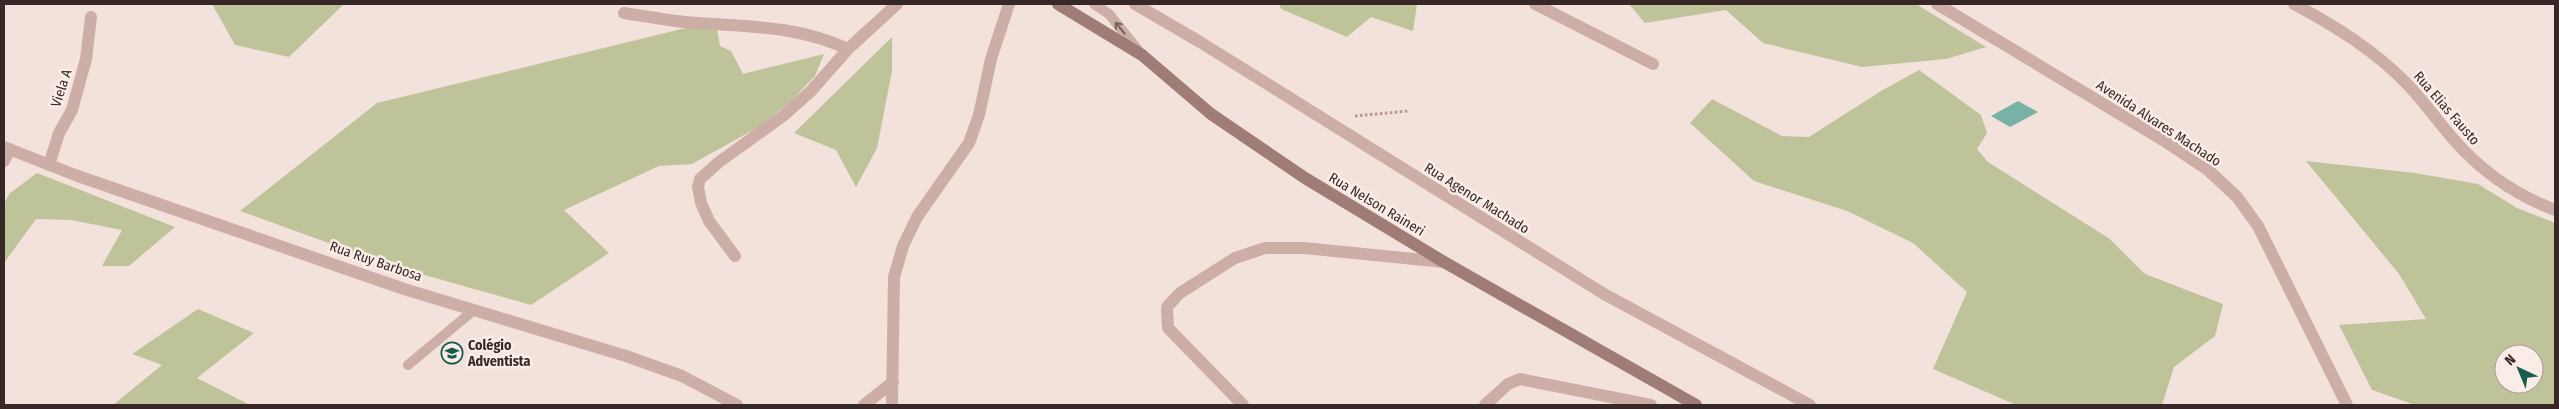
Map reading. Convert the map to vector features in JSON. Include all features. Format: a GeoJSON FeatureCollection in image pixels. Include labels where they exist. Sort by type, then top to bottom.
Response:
{"type":"FeatureCollection","features":[{"type":"Feature","properties":{"kind":"main road","name":"Rua Nelson Raineri"},"geometry":{"type":"LineString","coordinates":[[1058,4],[1142,55],[1211,114],[1305,178],[1444,262],[1696,405]]}},
{"type":"Feature","properties":{"kind":"street"},"geometry":{"type":"LineString","coordinates":[[735,256],[709,221],[701,204],[698,187],[700,179],[719,162],[783,116],[811,92],[848,49],[897,4]]}},
{"type":"Feature","properties":{"kind":"street"},"geometry":{"type":"LineString","coordinates":[[892,405],[894,277],[898,257],[917,217],[969,143],[979,115],[991,59],[1009,4]]}},
{"type":"Feature","properties":{"kind":"street","name":"Rua Agenor Machado"},"geometry":{"type":"LineString","coordinates":[[1135,4],[1200,42],[1604,294],[1810,405]]}},
{"type":"Feature","properties":{"kind":"street"},"geometry":{"type":"LineString","coordinates":[[1535,4],[1653,64]]}},
{"type":"Feature","properties":{"kind":"street","name":"Avenida Alvares Machado"},"geometry":{"type":"LineString","coordinates":[[1937,4],[2163,140],[2208,170],[2237,197],[2258,226],[2346,405]]}},
{"type":"Feature","properties":{"kind":"street","name":"Rua Elias Fausto"},"geometry":{"type":"LineString","coordinates":[[2294,4],[2345,34],[2398,75],[2426,104],[2462,149],[2481,167],[2515,191],[2555,210]]}},
{"type":"Feature","properties":{"kind":"street"},"geometry":{"type":"LineString","coordinates":[[624,13],[684,22],[785,27],[824,37],[848,49]]}},
{"type":"Feature","properties":{"kind":"street","name":"Viela A"},"geometry":{"type":"LineString","coordinates":[[49,165],[59,133],[72,110],[86,59],[91,18]]}},
{"type":"Feature","properties":{"kind":"street","name":"Rua Ruy Barbosa"},"geometry":{"type":"LineString","coordinates":[[6,152],[49,165],[404,289],[645,363],[682,376],[737,405]]}},
{"type":"Feature","properties":{"kind":"street"},"geometry":{"type":"LineString","coordinates":[[1243,405],[1168,328],[1167,307],[1180,293],[1234,258],[1265,248],[1304,248],[1444,262]]}},
{"type":"Feature","properties":{"kind":"street"},"geometry":{"type":"LineString","coordinates":[[1485,405],[1508,384],[1520,379],[1651,405]]}},
{"type":"Feature","properties":{"kind":"street"},"geometry":{"type":"LineString","coordinates":[[864,405],[893,382]]}},
{"type":"Feature","properties":{"kind":"lane"},"geometry":{"type":"LineString","coordinates":[[1094,4],[1109,14],[1142,55]]}},
{"type":"Feature","properties":{"kind":"lane"},"geometry":{"type":"LineString","coordinates":[[408,365],[474,310]]}},
{"type":"Feature","properties":{"kind":"path"},"geometry":{"type":"LineString","coordinates":[[1322,119],[1408,111]]}},
{"type":"Feature","properties":{"kind":"green space"},"geometry":{"type":"Polygon","coordinates":[[[212,4],[344,4],[289,57],[235,45],[212,4]]]}},
{"type":"Feature","properties":{"kind":"green space"},"geometry":{"type":"Polygon","coordinates":[[[1279,4],[1417,4],[1413,31],[1371,17],[1347,37],[1281,9],[1279,4]]]}},
{"type":"Feature","properties":{"kind":"green space"},"geometry":{"type":"Polygon","coordinates":[[[1629,4],[1916,4],[1986,47],[1946,59],[1862,67],[1763,43],[1726,10],[1645,23],[1629,4]]]}},
{"type":"Feature","properties":{"kind":"green space"},"geometry":{"type":"Polygon","coordinates":[[[694,26],[717,28],[720,46],[731,51],[743,74],[824,54],[815,76],[791,101],[762,125],[692,164],[659,166],[564,210],[609,253],[531,305],[392,266],[240,211],[377,103],[694,26]]]}},
{"type":"Feature","properties":{"kind":"green space"},"geometry":{"type":"Polygon","coordinates":[[[892,37],[892,71],[877,148],[856,187],[836,150],[794,133],[892,37]]]}},
{"type":"Feature","properties":{"kind":"green space"},"geometry":{"type":"Polygon","coordinates":[[[1919,70],[1981,115],[1987,133],[1977,149],[1988,162],[2110,239],[2145,274],[2223,304],[2215,336],[2174,367],[2162,405],[2016,405],[1933,369],[1967,292],[1913,243],[1847,211],[1754,181],[1690,123],[1712,99],[1782,136],[1809,137],[1881,91],[1919,70]]]}},
{"type":"Feature","properties":{"kind":"green space"},"geometry":{"type":"Polygon","coordinates":[[[2306,161],[2415,173],[2478,184],[2517,208],[2555,223],[2555,405],[2415,405],[2372,390],[2339,325],[2426,319],[2399,274],[2306,161]]]}},
{"type":"Feature","properties":{"kind":"green space"},"geometry":{"type":"Polygon","coordinates":[[[37,173],[175,227],[129,266],[102,266],[122,230],[71,220],[36,219],[4,263],[4,203],[10,193],[37,173]]]}},
{"type":"Feature","properties":{"kind":"green space"},"geometry":{"type":"Polygon","coordinates":[[[198,309],[254,333],[197,378],[248,404],[113,405],[162,365],[132,354],[198,309]]]}},
{"type":"Feature","properties":{"kind":"water"},"geometry":{"type":"Polygon","coordinates":[[[2018,101],[2038,112],[2010,127],[1991,116],[2018,101]]]}},
{"type":"Feature","properties":{"kind":"place","name":"Colégio Adventista"},"geometry":{"type":"Point","coordinates":[452,353]}}]}
